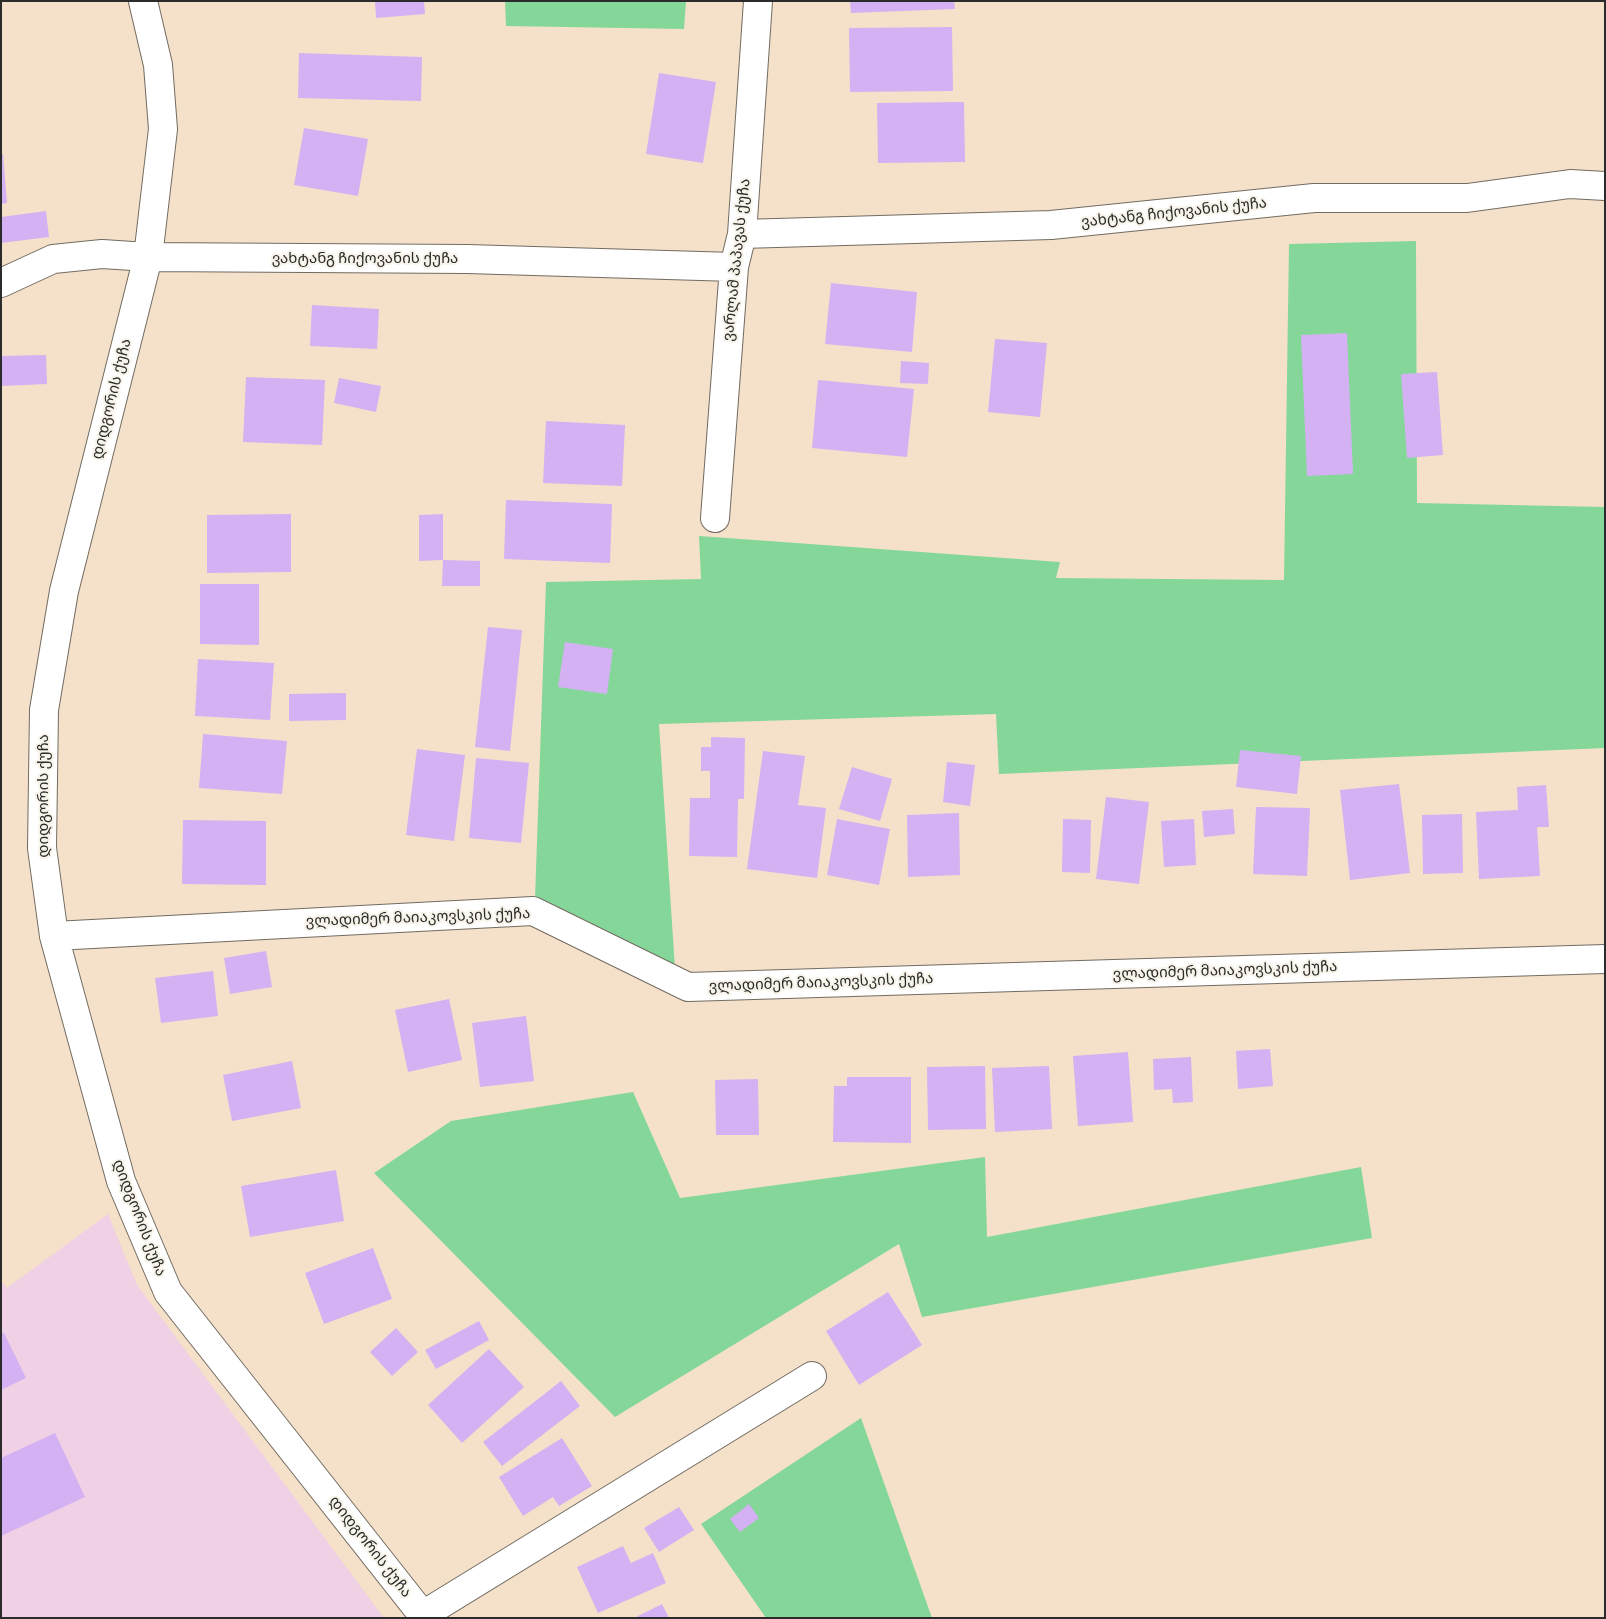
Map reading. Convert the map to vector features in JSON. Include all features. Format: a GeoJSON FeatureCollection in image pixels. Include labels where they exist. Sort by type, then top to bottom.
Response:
{"type":"FeatureCollection","features":[{"type":"Feature","properties":{"kind":"street","name":"დიდგორის ქუჩა"},"geometry":{"type":"LineString","coordinates":[[143,1],[158,65],[163,129],[148,257],[64,591],[44,710],[42,848],[54,936],[121,1182],[168,1292],[424,1616]]}},
{"type":"Feature","properties":{"kind":"street","name":"ვარლამ პაპავას ქუჩა"},"geometry":{"type":"LineString","coordinates":[[715,518],[734,267],[742,234],[758,1]]}},
{"type":"Feature","properties":{"kind":"street","name":"ვახტანგ ჩიქოვანის ქუჩა"},"geometry":{"type":"LineString","coordinates":[[742,234],[1051,225],[1314,198],[1467,198],[1570,184],[1605,186]]}},
{"type":"Feature","properties":{"kind":"street","name":"ვახტანგ ჩიქოვანის ქუჩა"},"geometry":{"type":"LineString","coordinates":[[1,283],[53,259],[102,254],[148,257],[467,259],[734,267]]}},
{"type":"Feature","properties":{"kind":"street","name":"ვლადიმერ მაიაკოვსკის ქუჩა"},"geometry":{"type":"LineString","coordinates":[[54,936],[533,911],[688,987],[1605,959]]}},
{"type":"Feature","properties":{"kind":"street"},"geometry":{"type":"LineString","coordinates":[[424,1616],[812,1376]]}},
{"type":"Feature","properties":{"kind":"shaded area"},"geometry":{"type":"Polygon","coordinates":[[[108,1214],[137,1285],[384,1618],[1,1618],[1,1281],[7,1288],[108,1214]]]}},
{"type":"Feature","properties":{"kind":"green space"},"geometry":{"type":"Polygon","coordinates":[[[505,1],[686,1],[684,29],[506,26],[505,1]]]}},
{"type":"Feature","properties":{"kind":"green space"},"geometry":{"type":"Polygon","coordinates":[[[1416,241],[1417,503],[1605,507],[1605,748],[999,774],[996,714],[659,724],[675,969],[535,899],[546,582],[701,579],[699,536],[1060,562],[1056,578],[1284,580],[1289,244],[1416,241]]]}},
{"type":"Feature","properties":{"kind":"green space"},"geometry":{"type":"Polygon","coordinates":[[[633,1092],[680,1198],[985,1157],[987,1237],[1361,1167],[1372,1238],[922,1317],[899,1244],[615,1417],[374,1173],[451,1121],[633,1092]]]}},
{"type":"Feature","properties":{"kind":"green space"},"geometry":{"type":"Polygon","coordinates":[[[861,1418],[932,1618],[766,1618],[701,1524],[861,1418]]]}},
{"type":"Feature","properties":{"kind":"building"},"geometry":{"type":"Polygon","coordinates":[[[375,1],[424,1],[425,14],[376,18],[375,1]]]}},
{"type":"Feature","properties":{"kind":"building"},"geometry":{"type":"Polygon","coordinates":[[[850,1],[954,1],[955,9],[851,13],[850,1]]]}},
{"type":"Feature","properties":{"kind":"building"},"geometry":{"type":"Polygon","coordinates":[[[952,27],[953,91],[850,92],[849,28],[952,27]]]}},
{"type":"Feature","properties":{"kind":"building"},"geometry":{"type":"Polygon","coordinates":[[[299,53],[422,57],[421,101],[298,98],[299,53]]]}},
{"type":"Feature","properties":{"kind":"building"},"geometry":{"type":"Polygon","coordinates":[[[659,73],[716,82],[703,163],[646,154],[659,73]]]}},
{"type":"Feature","properties":{"kind":"building"},"geometry":{"type":"Polygon","coordinates":[[[964,102],[965,162],[878,163],[877,103],[964,102]]]}},
{"type":"Feature","properties":{"kind":"building"},"geometry":{"type":"Polygon","coordinates":[[[304,128],[368,139],[358,196],[294,185],[304,128]]]}},
{"type":"Feature","properties":{"kind":"building"},"geometry":{"type":"Polygon","coordinates":[[[1,154],[3,154],[7,203],[1,204],[1,154]]]}},
{"type":"Feature","properties":{"kind":"building"},"geometry":{"type":"Polygon","coordinates":[[[46,211],[49,237],[1,243],[1,217],[46,211]]]}},
{"type":"Feature","properties":{"kind":"building"},"geometry":{"type":"Polygon","coordinates":[[[831,283],[917,292],[912,352],[825,344],[831,283]]]}},
{"type":"Feature","properties":{"kind":"building"},"geometry":{"type":"Polygon","coordinates":[[[312,305],[379,309],[377,349],[310,346],[312,305]]]}},
{"type":"Feature","properties":{"kind":"building"},"geometry":{"type":"Polygon","coordinates":[[[1347,333],[1353,474],[1307,476],[1301,335],[1347,333]]]}},
{"type":"Feature","properties":{"kind":"building"},"geometry":{"type":"Polygon","coordinates":[[[995,339],[1047,343],[1040,417],[988,412],[995,339]]]}},
{"type":"Feature","properties":{"kind":"building"},"geometry":{"type":"Polygon","coordinates":[[[46,355],[47,384],[1,386],[1,356],[46,355]]]}},
{"type":"Feature","properties":{"kind":"building"},"geometry":{"type":"Polygon","coordinates":[[[901,361],[929,363],[928,384],[900,383],[901,361]]]}},
{"type":"Feature","properties":{"kind":"building"},"geometry":{"type":"Polygon","coordinates":[[[1437,372],[1443,455],[1407,458],[1401,374],[1437,372]]]}},
{"type":"Feature","properties":{"kind":"building"},"geometry":{"type":"Polygon","coordinates":[[[246,377],[325,380],[322,445],[243,442],[246,377]]]}},
{"type":"Feature","properties":{"kind":"building"},"geometry":{"type":"Polygon","coordinates":[[[339,378],[381,386],[376,412],[334,403],[339,378]]]}},
{"type":"Feature","properties":{"kind":"building"},"geometry":{"type":"Polygon","coordinates":[[[818,380],[914,389],[907,457],[812,448],[818,380]]]}},
{"type":"Feature","properties":{"kind":"building"},"geometry":{"type":"Polygon","coordinates":[[[546,421],[625,425],[622,486],[543,483],[546,421]]]}},
{"type":"Feature","properties":{"kind":"building"},"geometry":{"type":"Polygon","coordinates":[[[506,500],[612,504],[610,563],[504,559],[506,500]]]}},
{"type":"Feature","properties":{"kind":"building"},"geometry":{"type":"Polygon","coordinates":[[[291,514],[291,572],[207,573],[207,515],[291,514]]]}},
{"type":"Feature","properties":{"kind":"building"},"geometry":{"type":"Polygon","coordinates":[[[443,514],[443,560],[419,561],[419,515],[443,514]]]}},
{"type":"Feature","properties":{"kind":"building"},"geometry":{"type":"Polygon","coordinates":[[[443,560],[480,561],[480,586],[442,586],[443,560]]]}},
{"type":"Feature","properties":{"kind":"building"},"geometry":{"type":"Polygon","coordinates":[[[200,584],[259,584],[259,645],[200,644],[200,584]]]}},
{"type":"Feature","properties":{"kind":"building"},"geometry":{"type":"Polygon","coordinates":[[[488,627],[522,630],[510,751],[475,747],[488,627]]]}},
{"type":"Feature","properties":{"kind":"building"},"geometry":{"type":"Polygon","coordinates":[[[565,642],[613,649],[607,694],[558,687],[565,642]]]}},
{"type":"Feature","properties":{"kind":"building"},"geometry":{"type":"Polygon","coordinates":[[[198,659],[274,663],[270,720],[195,716],[198,659]]]}},
{"type":"Feature","properties":{"kind":"building"},"geometry":{"type":"Polygon","coordinates":[[[346,693],[346,720],[289,721],[289,694],[346,693]]]}},
{"type":"Feature","properties":{"kind":"building"},"geometry":{"type":"Polygon","coordinates":[[[203,734],[287,741],[282,794],[199,788],[203,734]]]}},
{"type":"Feature","properties":{"kind":"building"},"geometry":{"type":"Polygon","coordinates":[[[711,737],[745,738],[744,799],[738,799],[737,857],[689,856],[690,798],[710,798],[710,771],[701,771],[701,747],[711,747],[711,737]]]}},
{"type":"Feature","properties":{"kind":"building"},"geometry":{"type":"Polygon","coordinates":[[[417,749],[465,755],[454,841],[406,835],[417,749]]]}},
{"type":"Feature","properties":{"kind":"building"},"geometry":{"type":"Polygon","coordinates":[[[1240,750],[1301,756],[1297,794],[1236,787],[1240,750]]]}},
{"type":"Feature","properties":{"kind":"building"},"geometry":{"type":"Polygon","coordinates":[[[763,751],[805,756],[798,805],[826,808],[817,878],[747,869],[763,751]]]}},
{"type":"Feature","properties":{"kind":"building"},"geometry":{"type":"Polygon","coordinates":[[[476,758],[529,763],[521,843],[469,838],[476,758]]]}},
{"type":"Feature","properties":{"kind":"building"},"geometry":{"type":"Polygon","coordinates":[[[947,762],[975,765],[970,806],[943,802],[947,762]]]}},
{"type":"Feature","properties":{"kind":"building"},"geometry":{"type":"Polygon","coordinates":[[[852,767],[892,779],[880,821],[839,809],[852,767]]]}},
{"type":"Feature","properties":{"kind":"building"},"geometry":{"type":"Polygon","coordinates":[[[1399,784],[1410,873],[1350,880],[1340,790],[1399,784]]]}},
{"type":"Feature","properties":{"kind":"building"},"geometry":{"type":"Polygon","coordinates":[[[1546,785],[1549,827],[1537,827],[1540,876],[1479,879],[1476,812],[1518,810],[1517,787],[1546,785]]]}},
{"type":"Feature","properties":{"kind":"building"},"geometry":{"type":"Polygon","coordinates":[[[1106,797],[1149,802],[1139,884],[1096,879],[1106,797]]]}},
{"type":"Feature","properties":{"kind":"building"},"geometry":{"type":"Polygon","coordinates":[[[1256,807],[1310,808],[1307,876],[1253,874],[1256,807]]]}},
{"type":"Feature","properties":{"kind":"building"},"geometry":{"type":"Polygon","coordinates":[[[1233,809],[1235,834],[1204,837],[1202,811],[1233,809]]]}},
{"type":"Feature","properties":{"kind":"building"},"geometry":{"type":"Polygon","coordinates":[[[959,813],[960,875],[908,877],[907,815],[959,813]]]}},
{"type":"Feature","properties":{"kind":"building"},"geometry":{"type":"Polygon","coordinates":[[[1462,814],[1463,873],[1423,874],[1422,815],[1462,814]]]}},
{"type":"Feature","properties":{"kind":"building"},"geometry":{"type":"Polygon","coordinates":[[[837,819],[890,829],[879,885],[827,875],[837,819]]]}},
{"type":"Feature","properties":{"kind":"building"},"geometry":{"type":"Polygon","coordinates":[[[1063,819],[1091,820],[1090,873],[1062,872],[1063,819]]]}},
{"type":"Feature","properties":{"kind":"building"},"geometry":{"type":"Polygon","coordinates":[[[1194,819],[1196,865],[1164,867],[1161,821],[1194,819]]]}},
{"type":"Feature","properties":{"kind":"building"},"geometry":{"type":"Polygon","coordinates":[[[183,820],[266,821],[266,885],[182,884],[183,820]]]}},
{"type":"Feature","properties":{"kind":"building"},"geometry":{"type":"Polygon","coordinates":[[[266,951],[272,987],[230,994],[224,958],[266,951]]]}},
{"type":"Feature","properties":{"kind":"building"},"geometry":{"type":"Polygon","coordinates":[[[213,971],[218,1016],[161,1023],[155,978],[213,971]]]}},
{"type":"Feature","properties":{"kind":"building"},"geometry":{"type":"Polygon","coordinates":[[[449,999],[462,1060],[408,1072],[395,1010],[449,999]]]}},
{"type":"Feature","properties":{"kind":"building"},"geometry":{"type":"Polygon","coordinates":[[[526,1016],[534,1081],[480,1087],[472,1023],[526,1016]]]}},
{"type":"Feature","properties":{"kind":"building"},"geometry":{"type":"Polygon","coordinates":[[[1270,1049],[1273,1086],[1238,1089],[1236,1051],[1270,1049]]]}},
{"type":"Feature","properties":{"kind":"building"},"geometry":{"type":"Polygon","coordinates":[[[1128,1052],[1133,1122],[1078,1126],[1073,1056],[1128,1052]]]}},
{"type":"Feature","properties":{"kind":"building"},"geometry":{"type":"Polygon","coordinates":[[[1191,1057],[1193,1102],[1173,1103],[1172,1089],[1154,1090],[1153,1059],[1191,1057]]]}},
{"type":"Feature","properties":{"kind":"building"},"geometry":{"type":"Polygon","coordinates":[[[292,1061],[301,1108],[232,1121],[223,1075],[292,1061]]]}},
{"type":"Feature","properties":{"kind":"building"},"geometry":{"type":"Polygon","coordinates":[[[985,1066],[986,1129],[928,1130],[927,1067],[985,1066]]]}},
{"type":"Feature","properties":{"kind":"building"},"geometry":{"type":"Polygon","coordinates":[[[1049,1066],[1052,1129],[995,1132],[992,1068],[1049,1066]]]}},
{"type":"Feature","properties":{"kind":"building"},"geometry":{"type":"Polygon","coordinates":[[[847,1077],[911,1077],[911,1143],[833,1142],[834,1086],[847,1086],[847,1077]]]}},
{"type":"Feature","properties":{"kind":"building"},"geometry":{"type":"Polygon","coordinates":[[[758,1079],[759,1135],[716,1135],[715,1080],[758,1079]]]}},
{"type":"Feature","properties":{"kind":"building"},"geometry":{"type":"Polygon","coordinates":[[[336,1170],[344,1221],[250,1237],[241,1186],[336,1170]]]}},
{"type":"Feature","properties":{"kind":"building"},"geometry":{"type":"Polygon","coordinates":[[[373,1248],[392,1299],[324,1324],[305,1273],[373,1248]]]}},
{"type":"Feature","properties":{"kind":"building"},"geometry":{"type":"Polygon","coordinates":[[[888,1292],[922,1345],[859,1385],[826,1331],[888,1292]]]}},
{"type":"Feature","properties":{"kind":"building"},"geometry":{"type":"Polygon","coordinates":[[[479,1321],[489,1340],[436,1369],[425,1350],[479,1321]]]}},
{"type":"Feature","properties":{"kind":"building"},"geometry":{"type":"Polygon","coordinates":[[[396,1328],[418,1352],[392,1376],[370,1352],[396,1328]]]}},
{"type":"Feature","properties":{"kind":"building"},"geometry":{"type":"Polygon","coordinates":[[[4,1333],[26,1378],[1,1390],[1,1334],[4,1333]]]}},
{"type":"Feature","properties":{"kind":"building"},"geometry":{"type":"Polygon","coordinates":[[[489,1349],[524,1387],[462,1443],[428,1405],[489,1349]]]}},
{"type":"Feature","properties":{"kind":"building"},"geometry":{"type":"Polygon","coordinates":[[[561,1381],[580,1406],[502,1466],[483,1442],[561,1381]]]}},
{"type":"Feature","properties":{"kind":"building"},"geometry":{"type":"Polygon","coordinates":[[[55,1433],[85,1497],[1,1536],[1,1458],[55,1433]]]}},
{"type":"Feature","properties":{"kind":"building"},"geometry":{"type":"Polygon","coordinates":[[[562,1438],[592,1486],[559,1506],[553,1497],[523,1516],[499,1477],[562,1438]]]}},
{"type":"Feature","properties":{"kind":"building"},"geometry":{"type":"Polygon","coordinates":[[[749,1504],[759,1518],[740,1532],[730,1519],[749,1504]]]}},
{"type":"Feature","properties":{"kind":"building"},"geometry":{"type":"Polygon","coordinates":[[[679,1507],[694,1530],[659,1552],[644,1528],[679,1507]]]}},
{"type":"Feature","properties":{"kind":"building"},"geometry":{"type":"Polygon","coordinates":[[[623,1546],[631,1563],[653,1553],[666,1583],[598,1613],[577,1567],[623,1546]]]}},
{"type":"Feature","properties":{"kind":"building"},"geometry":{"type":"Polygon","coordinates":[[[662,1604],[669,1618],[634,1618],[662,1604]]]}}]}
